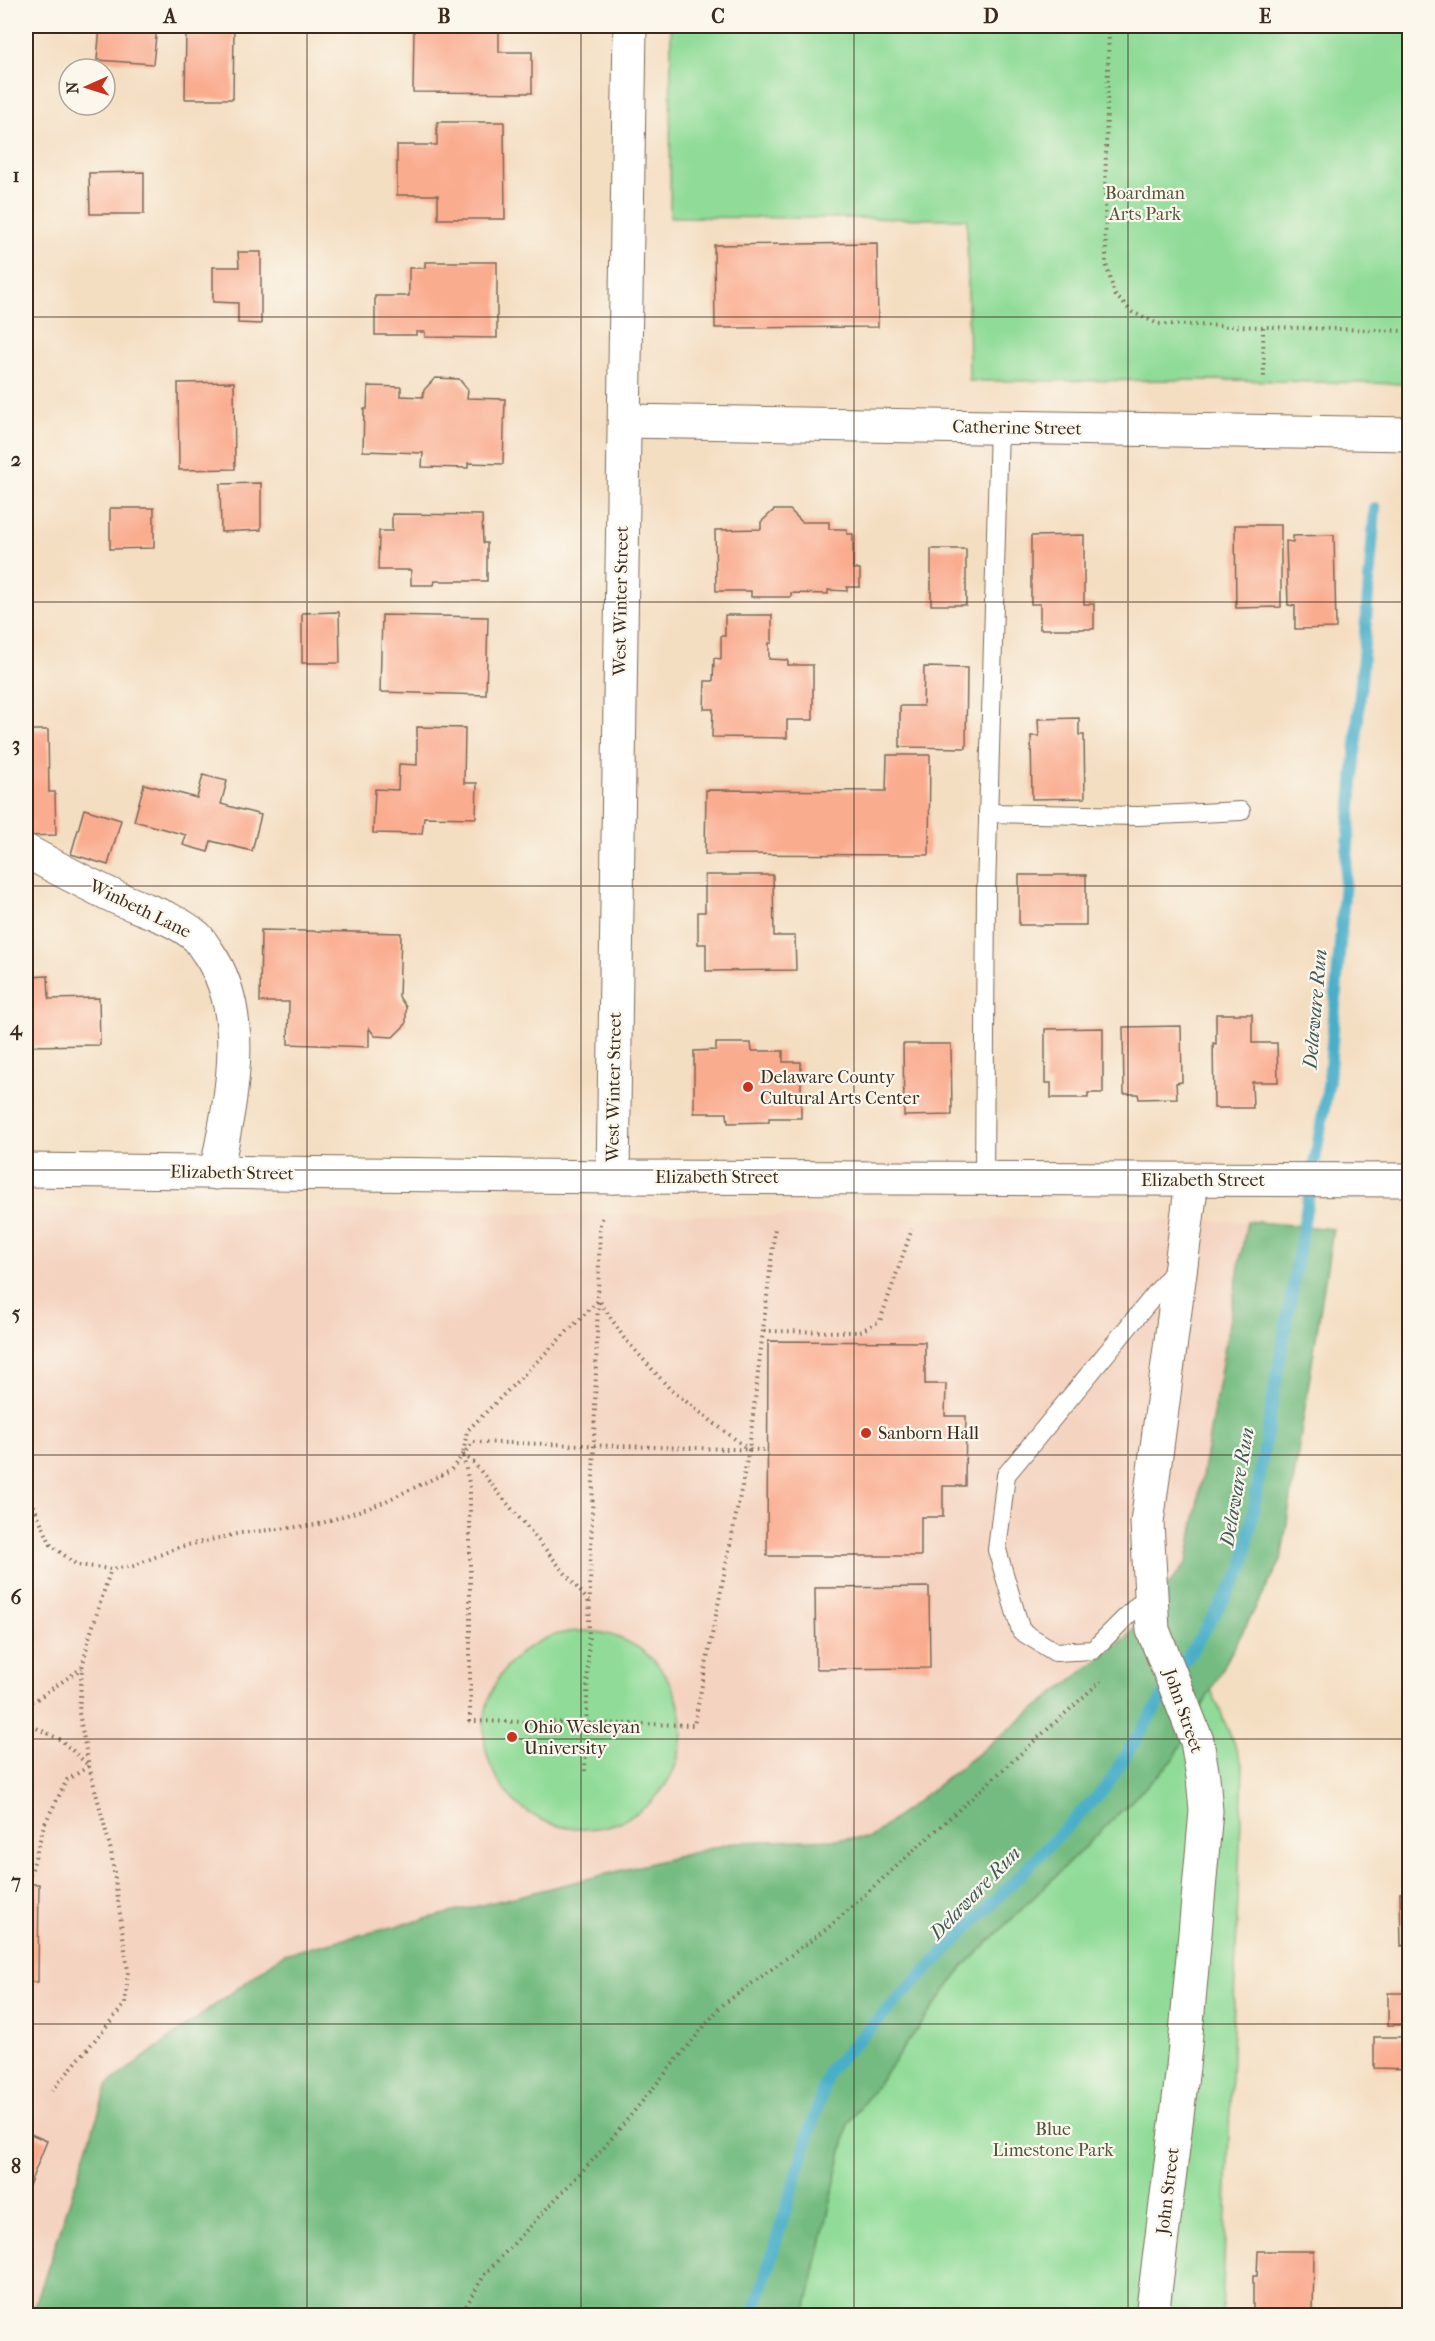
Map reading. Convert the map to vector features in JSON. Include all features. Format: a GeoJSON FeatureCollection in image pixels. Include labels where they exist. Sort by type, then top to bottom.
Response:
{"type":"FeatureCollection","features":[{"type":"Feature","properties":{"kind":"street","name":"West Winter Street"},"geometry":{"type":"LineString","coordinates":[[613,1177],[630,26]]}},
{"type":"Feature","properties":{"kind":"street","name":"Catherine Street"},"geometry":{"type":"LineString","coordinates":[[625,421],[1410,434]]}},
{"type":"Feature","properties":{"kind":"street","name":"Winbeth Lane"},"geometry":{"type":"LineString","coordinates":[[26,851],[114,897],[178,925],[198,938],[219,967],[229,1002],[234,1043],[227,1119],[216,1173]]}},
{"type":"Feature","properties":{"kind":"street","name":"Elizabeth Street"},"geometry":{"type":"LineString","coordinates":[[26,1170],[613,1177],[1192,1181],[1410,1180]]}},
{"type":"Feature","properties":{"kind":"street","name":"John Street"},"geometry":{"type":"LineString","coordinates":[[1152,2316],[1183,2067],[1206,1811],[1197,1741],[1153,1630],[1147,1523],[1192,1181]]}},
{"type":"Feature","properties":{"kind":"lane"},"geometry":{"type":"LineString","coordinates":[[984,1178],[988,813],[999,427]]}},
{"type":"Feature","properties":{"kind":"lane"},"geometry":{"type":"LineString","coordinates":[[988,813],[1138,816],[1241,811]]}},
{"type":"Feature","properties":{"kind":"lane"},"geometry":{"type":"LineString","coordinates":[[1150,1593],[1093,1650],[1055,1652],[1021,1631],[997,1550],[1006,1475],[1181,1262]]}},
{"type":"Feature","properties":{"kind":"path"},"geometry":{"type":"LineString","coordinates":[[1109,26],[1105,193],[1106,264],[1115,295],[1132,312],[1158,324],[1410,331]]}},
{"type":"Feature","properties":{"kind":"path"},"geometry":{"type":"LineString","coordinates":[[1263,327],[1264,380]]}},
{"type":"Feature","properties":{"kind":"path"},"geometry":{"type":"LineString","coordinates":[[585,1771],[600,1225],[613,1177]]}},
{"type":"Feature","properties":{"kind":"path"},"geometry":{"type":"LineString","coordinates":[[599,1300],[467,1431],[463,1455],[470,1488],[470,1721],[694,1725],[749,1450],[775,1228]]}},
{"type":"Feature","properties":{"kind":"path"},"geometry":{"type":"LineString","coordinates":[[764,1331],[859,1332],[880,1321],[912,1229]]}},
{"type":"Feature","properties":{"kind":"path"},"geometry":{"type":"LineString","coordinates":[[599,1300],[624,1338],[670,1389],[749,1450]]}},
{"type":"Feature","properties":{"kind":"path"},"geometry":{"type":"LineString","coordinates":[[26,1489],[51,1545],[77,1565],[111,1569],[133,1566],[179,1547],[241,1533],[316,1525],[377,1505],[450,1471],[473,1442],[767,1450]]}},
{"type":"Feature","properties":{"kind":"path"},"geometry":{"type":"LineString","coordinates":[[463,1455],[473,1462],[589,1603]]}},
{"type":"Feature","properties":{"kind":"path"},"geometry":{"type":"LineString","coordinates":[[52,2091],[124,2004],[128,1971],[111,1851],[89,1766],[79,1713],[82,1668],[111,1569]]}},
{"type":"Feature","properties":{"kind":"path"},"geometry":{"type":"LineString","coordinates":[[26,1704],[38,1699],[82,1668]]}},
{"type":"Feature","properties":{"kind":"path"},"geometry":{"type":"LineString","coordinates":[[460,2316],[485,2274],[602,2150],[721,2006],[828,1928],[1103,1679]]}},
{"type":"Feature","properties":{"kind":"path"},"geometry":{"type":"LineString","coordinates":[[26,1723],[61,1740],[89,1766]]}},
{"type":"Feature","properties":{"kind":"path"},"geometry":{"type":"LineString","coordinates":[[28,1884],[44,1825],[68,1780],[89,1766]]}},
{"type":"Feature","properties":{"kind":"shaded area","name":"Ohio Wesleyan University"},"geometry":{"type":"Polygon","coordinates":[[[26,1208],[1247,1221],[1187,1562],[1128,1636],[870,1838],[736,1842],[284,1955],[108,2084],[32,2315],[26,2316],[26,1208]]]}},
{"type":"Feature","properties":{"kind":"green space","name":"Boardman Arts Park"},"geometry":{"type":"Polygon","coordinates":[[[671,26],[1409,26],[1409,384],[1231,380],[969,381],[967,219],[670,217],[671,26]]]}},
{"type":"Feature","properties":{"kind":"green space"},"geometry":{"type":"Polygon","coordinates":[[[1247,1221],[1333,1229],[1281,1561],[1173,1760],[962,1968],[848,2124],[805,2315],[32,2316],[108,2084],[284,1954],[736,1842],[870,1838],[1128,1636],[1187,1562],[1247,1221]]]}},
{"type":"Feature","properties":{"kind":"green space"},"geometry":{"type":"Polygon","coordinates":[[[573,1631],[593,1631],[621,1638],[646,1653],[660,1667],[675,1692],[682,1720],[682,1740],[675,1768],[660,1793],[646,1807],[612,1825],[593,1829],[573,1829],[545,1822],[520,1807],[506,1793],[488,1759],[484,1740],[484,1720],[491,1692],[506,1667],[520,1653],[554,1635],[573,1631]]]}},
{"type":"Feature","properties":{"kind":"green space","name":"Blue Limestone Park"},"geometry":{"type":"Polygon","coordinates":[[[1211,1689],[1243,1766],[1222,2315],[805,2316],[848,2124],[962,1968],[1173,1760],[1211,1689]]]}},
{"type":"Feature","properties":{"kind":"building"},"geometry":{"type":"Polygon","coordinates":[[[100,26],[157,26],[153,64],[117,61],[117,57],[97,57],[100,26]]]}},
{"type":"Feature","properties":{"kind":"building"},"geometry":{"type":"Polygon","coordinates":[[[186,27],[234,27],[233,99],[185,99],[186,27]]]}},
{"type":"Feature","properties":{"kind":"building"},"geometry":{"type":"Polygon","coordinates":[[[414,28],[499,29],[499,52],[532,52],[532,93],[413,92],[414,28]]]}},
{"type":"Feature","properties":{"kind":"building"},"geometry":{"type":"Polygon","coordinates":[[[437,122],[504,122],[505,219],[438,219],[438,195],[397,195],[397,145],[437,145],[437,122]]]}},
{"type":"Feature","properties":{"kind":"building"},"geometry":{"type":"Polygon","coordinates":[[[144,172],[144,214],[90,214],[89,173],[144,172]]]}},
{"type":"Feature","properties":{"kind":"building"},"geometry":{"type":"Polygon","coordinates":[[[877,243],[878,327],[715,328],[714,245],[877,243]]]}},
{"type":"Feature","properties":{"kind":"building"},"geometry":{"type":"Polygon","coordinates":[[[238,252],[261,252],[261,324],[238,323],[238,303],[213,302],[213,267],[239,267],[238,252]]]}},
{"type":"Feature","properties":{"kind":"building"},"geometry":{"type":"Polygon","coordinates":[[[425,262],[497,262],[497,338],[425,337],[425,332],[416,332],[416,335],[375,335],[375,296],[409,296],[409,268],[425,268],[425,262]]]}},
{"type":"Feature","properties":{"kind":"building"},"geometry":{"type":"Polygon","coordinates":[[[435,378],[459,379],[468,390],[467,398],[505,399],[503,464],[468,463],[468,468],[422,467],[423,453],[363,451],[364,409],[367,409],[368,386],[401,387],[401,396],[423,397],[424,390],[435,378]]]}},
{"type":"Feature","properties":{"kind":"building"},"geometry":{"type":"Polygon","coordinates":[[[234,382],[235,469],[179,470],[178,383],[234,382]]]}},
{"type":"Feature","properties":{"kind":"building"},"geometry":{"type":"Polygon","coordinates":[[[261,483],[261,530],[221,532],[220,484],[261,483]]]}},
{"type":"Feature","properties":{"kind":"building"},"geometry":{"type":"Polygon","coordinates":[[[110,508],[154,508],[154,548],[110,549],[110,508]]]}},
{"type":"Feature","properties":{"kind":"building"},"geometry":{"type":"Polygon","coordinates":[[[774,510],[790,510],[802,522],[829,522],[829,529],[847,529],[847,534],[853,534],[853,569],[860,569],[860,587],[847,587],[847,591],[828,590],[828,594],[791,593],[791,597],[751,597],[751,591],[716,591],[715,530],[761,529],[761,522],[774,510]]]}},
{"type":"Feature","properties":{"kind":"building"},"geometry":{"type":"Polygon","coordinates":[[[392,514],[482,515],[483,543],[487,543],[487,581],[435,581],[434,585],[411,585],[411,570],[378,570],[379,531],[392,531],[392,514]]]}},
{"type":"Feature","properties":{"kind":"building"},"geometry":{"type":"Polygon","coordinates":[[[1235,525],[1281,525],[1281,607],[1236,608],[1235,525]]]}},
{"type":"Feature","properties":{"kind":"building"},"geometry":{"type":"Polygon","coordinates":[[[1084,535],[1084,604],[1094,604],[1094,629],[1040,629],[1040,604],[1031,604],[1031,536],[1084,535]]]}},
{"type":"Feature","properties":{"kind":"building"},"geometry":{"type":"Polygon","coordinates":[[[1334,535],[1336,628],[1295,629],[1295,606],[1288,605],[1286,541],[1293,542],[1293,536],[1334,535]]]}},
{"type":"Feature","properties":{"kind":"building"},"geometry":{"type":"Polygon","coordinates":[[[931,549],[966,549],[966,605],[931,605],[931,549]]]}},
{"type":"Feature","properties":{"kind":"building"},"geometry":{"type":"Polygon","coordinates":[[[339,612],[340,663],[302,663],[302,613],[339,612]]]}},
{"type":"Feature","properties":{"kind":"building"},"geometry":{"type":"Polygon","coordinates":[[[382,615],[488,617],[486,695],[380,692],[382,615]]]}},
{"type":"Feature","properties":{"kind":"building"},"geometry":{"type":"Polygon","coordinates":[[[725,615],[772,615],[772,643],[769,643],[769,659],[788,660],[788,665],[813,665],[813,720],[787,720],[787,738],[712,737],[713,709],[704,709],[705,681],[713,681],[714,658],[721,659],[721,636],[725,636],[725,615]]]}},
{"type":"Feature","properties":{"kind":"building"},"geometry":{"type":"Polygon","coordinates":[[[924,667],[967,668],[966,748],[900,747],[900,706],[923,706],[924,667]]]}},
{"type":"Feature","properties":{"kind":"building"},"geometry":{"type":"Polygon","coordinates":[[[1079,718],[1079,735],[1084,735],[1085,798],[1032,799],[1031,736],[1039,736],[1038,719],[1079,718]]]}},
{"type":"Feature","properties":{"kind":"building"},"geometry":{"type":"Polygon","coordinates":[[[417,727],[465,728],[464,783],[477,783],[476,818],[424,817],[422,834],[373,833],[375,789],[398,790],[399,764],[417,765],[417,727]]]}},
{"type":"Feature","properties":{"kind":"building"},"geometry":{"type":"Polygon","coordinates":[[[26,730],[48,730],[49,792],[55,792],[56,835],[26,836],[26,730]]]}},
{"type":"Feature","properties":{"kind":"building"},"geometry":{"type":"Polygon","coordinates":[[[887,755],[930,755],[929,855],[705,854],[706,790],[886,791],[887,755]]]}},
{"type":"Feature","properties":{"kind":"building"},"geometry":{"type":"Polygon","coordinates":[[[203,775],[227,781],[221,804],[261,815],[252,851],[211,841],[208,852],[183,845],[186,835],[134,821],[144,784],[197,798],[203,775]]]}},
{"type":"Feature","properties":{"kind":"building"},"geometry":{"type":"Polygon","coordinates":[[[84,809],[121,820],[108,865],[71,854],[84,809]]]}},
{"type":"Feature","properties":{"kind":"building"},"geometry":{"type":"Polygon","coordinates":[[[705,875],[773,875],[774,936],[795,936],[796,970],[706,971],[706,944],[698,944],[698,912],[705,912],[705,875]]]}},
{"type":"Feature","properties":{"kind":"building"},"geometry":{"type":"Polygon","coordinates":[[[1019,875],[1086,875],[1086,925],[1019,925],[1019,875]]]}},
{"type":"Feature","properties":{"kind":"building"},"geometry":{"type":"Polygon","coordinates":[[[261,930],[401,933],[399,997],[406,1007],[406,1024],[393,1037],[375,1036],[369,1028],[369,1047],[288,1044],[289,1002],[260,1002],[261,930]]]}},
{"type":"Feature","properties":{"kind":"building"},"geometry":{"type":"Polygon","coordinates":[[[48,976],[49,999],[99,998],[100,1045],[26,1046],[26,977],[48,976]]]}},
{"type":"Feature","properties":{"kind":"building"},"geometry":{"type":"Polygon","coordinates":[[[1216,1014],[1252,1014],[1252,1043],[1277,1043],[1278,1082],[1252,1082],[1253,1108],[1214,1108],[1213,1043],[1216,1044],[1216,1014]]]}},
{"type":"Feature","properties":{"kind":"building"},"geometry":{"type":"Polygon","coordinates":[[[1181,1026],[1182,1082],[1176,1083],[1177,1098],[1139,1099],[1138,1094],[1124,1094],[1123,1027],[1181,1026]]]}},
{"type":"Feature","properties":{"kind":"building"},"geometry":{"type":"Polygon","coordinates":[[[1103,1028],[1103,1093],[1088,1093],[1088,1098],[1051,1098],[1051,1083],[1045,1083],[1045,1029],[1103,1028]]]}},
{"type":"Feature","properties":{"kind":"building","name":"Delaware County Cultural Arts Center"},"geometry":{"type":"Polygon","coordinates":[[[716,1043],[751,1043],[752,1051],[783,1051],[783,1062],[801,1062],[801,1118],[769,1118],[769,1122],[728,1123],[727,1113],[694,1113],[694,1051],[716,1050],[716,1043]]]}},
{"type":"Feature","properties":{"kind":"building"},"geometry":{"type":"Polygon","coordinates":[[[903,1044],[951,1044],[952,1115],[904,1116],[903,1044]]]}},
{"type":"Feature","properties":{"kind":"building","name":"Sanborn Hall"},"geometry":{"type":"Polygon","coordinates":[[[768,1341],[925,1342],[925,1384],[946,1384],[945,1416],[966,1416],[965,1486],[943,1486],[943,1517],[921,1517],[921,1556],[767,1556],[768,1341]]]}},
{"type":"Feature","properties":{"kind":"building"},"geometry":{"type":"Polygon","coordinates":[[[929,1587],[930,1668],[816,1669],[815,1588],[929,1587]]]}},
{"type":"Feature","properties":{"kind":"building"},"geometry":{"type":"Polygon","coordinates":[[[26,1884],[39,1884],[38,1982],[26,1982],[26,1884]]]}},
{"type":"Feature","properties":{"kind":"building"},"geometry":{"type":"Polygon","coordinates":[[[1410,1892],[1410,1967],[1406,1967],[1405,1945],[1401,1946],[1400,1893],[1410,1892]]]}},
{"type":"Feature","properties":{"kind":"building"},"geometry":{"type":"Polygon","coordinates":[[[1388,1993],[1410,1993],[1410,2025],[1388,2025],[1388,1993]]]}},
{"type":"Feature","properties":{"kind":"building"},"geometry":{"type":"Polygon","coordinates":[[[1374,2037],[1410,2037],[1410,2069],[1374,2068],[1374,2037]]]}},
{"type":"Feature","properties":{"kind":"building"},"geometry":{"type":"Polygon","coordinates":[[[26,2132],[47,2141],[26,2193],[26,2132]]]}},
{"type":"Feature","properties":{"kind":"building"},"geometry":{"type":"Polygon","coordinates":[[[1258,2251],[1314,2251],[1313,2316],[1253,2316],[1253,2276],[1257,2276],[1258,2251]]]}},
{"type":"Feature","properties":{"kind":"waterway","name":"Delaware Run"},"geometry":{"type":"LineString","coordinates":[[753,2316],[829,2070],[1106,1787],[1243,1569],[1329,1080],[1375,508]]}},
{"type":"Feature","properties":{"kind":"place","name":"Delaware County Cultural Arts Center"},"geometry":{"type":"Point","coordinates":[748,1087]}},
{"type":"Feature","properties":{"kind":"place","name":"Sanborn Hall"},"geometry":{"type":"Point","coordinates":[866,1433]}},
{"type":"Feature","properties":{"kind":"place","name":"Ohio Wesleyan University"},"geometry":{"type":"Point","coordinates":[512,1737]}}]}
